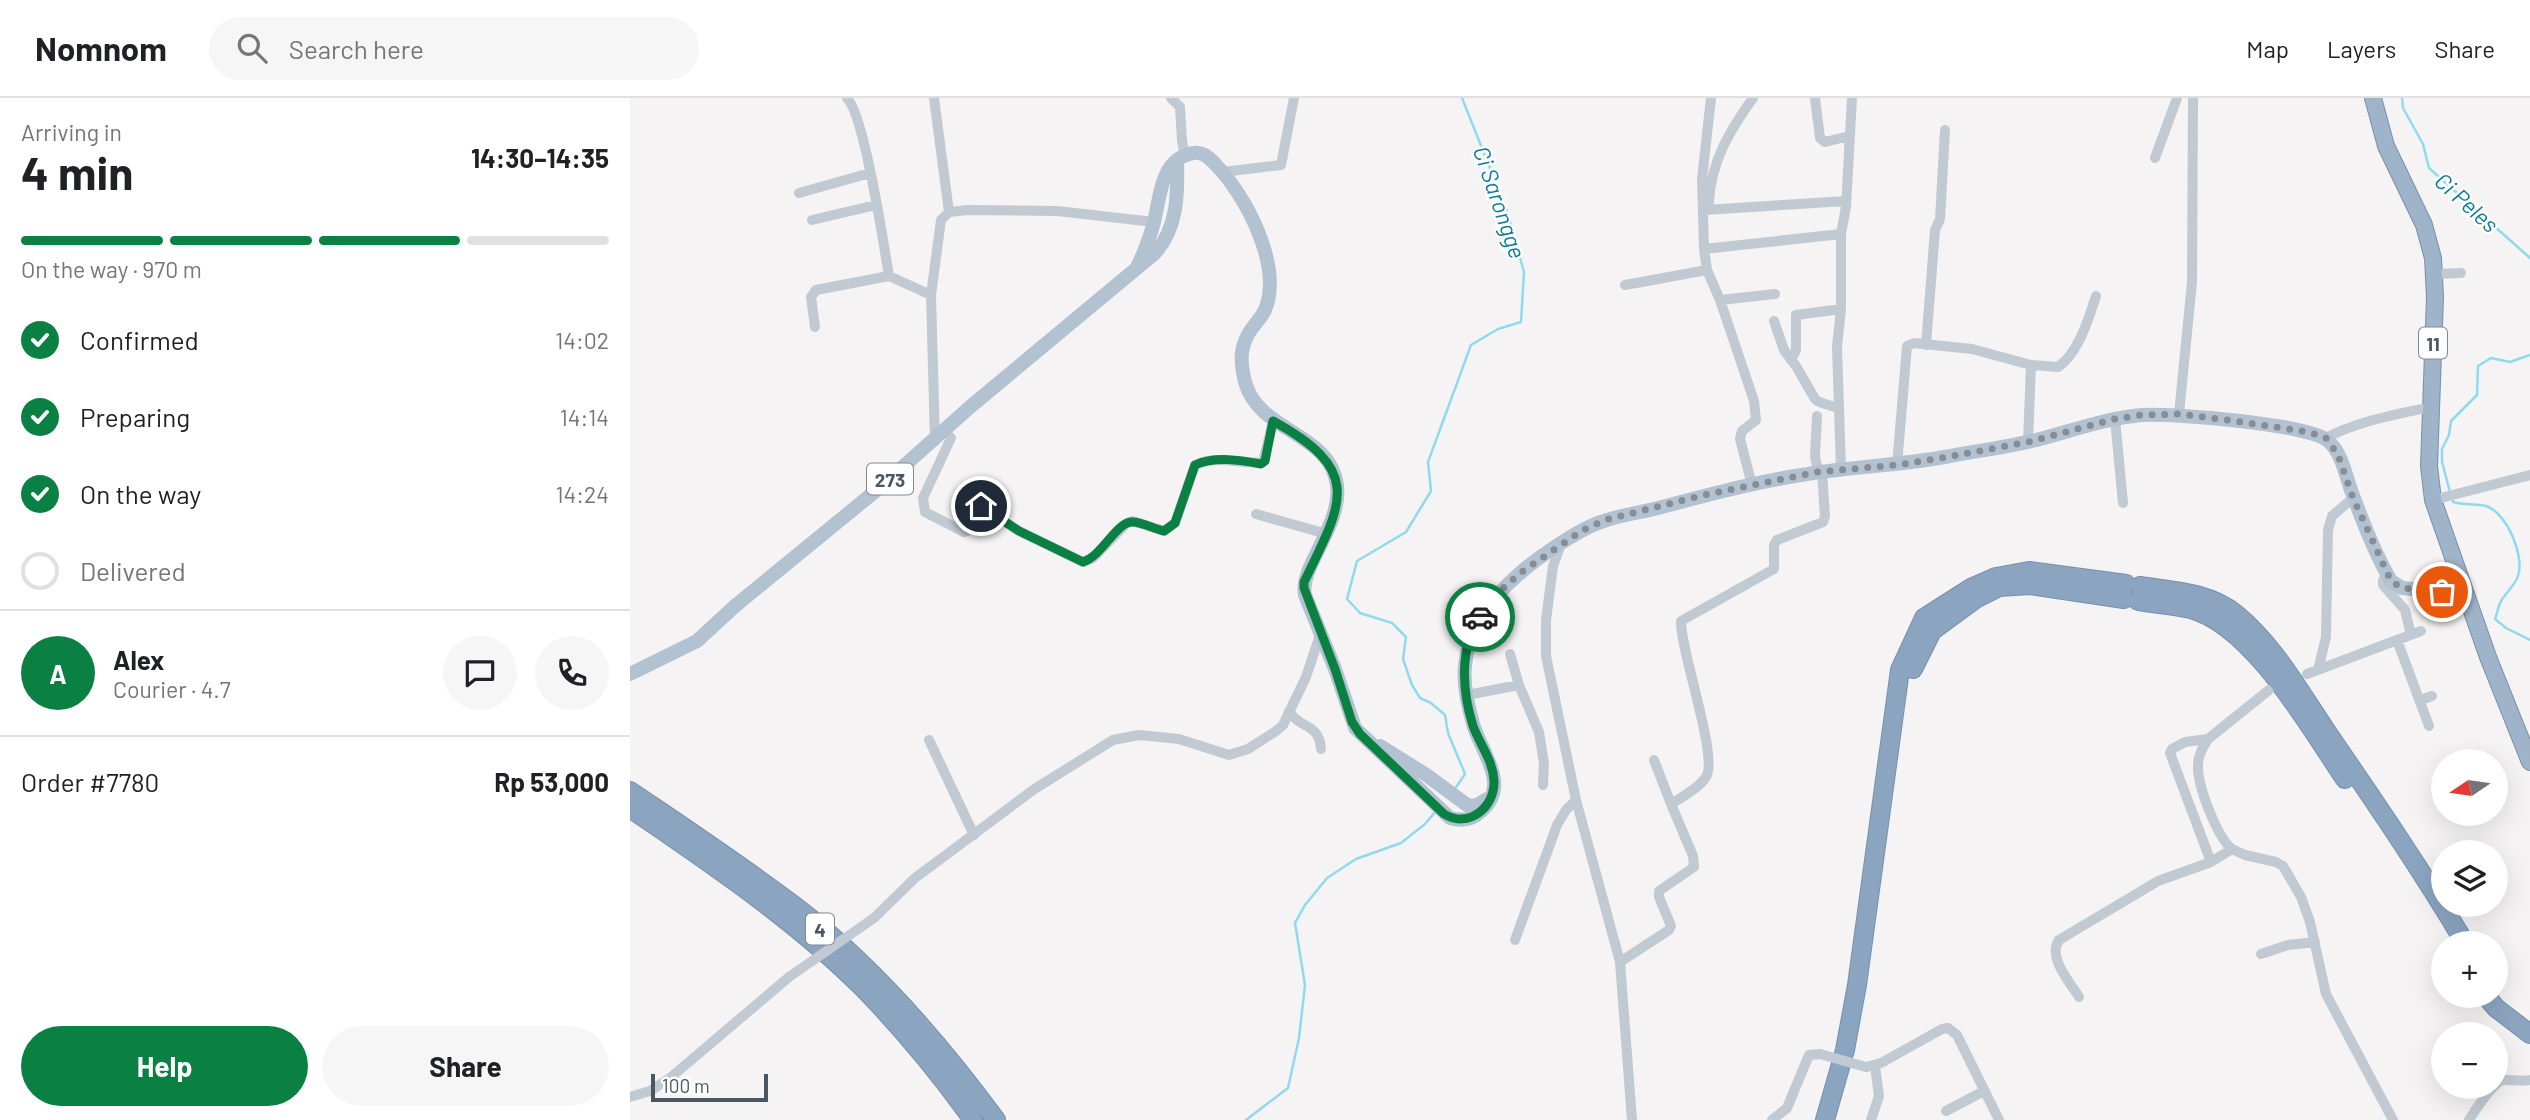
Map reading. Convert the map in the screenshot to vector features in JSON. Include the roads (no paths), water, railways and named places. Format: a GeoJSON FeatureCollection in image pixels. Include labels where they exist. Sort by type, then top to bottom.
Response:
{"type":"FeatureCollection","features":[{"type":"Feature","properties":{"kind":"highway","name":"11"},"geometry":{"type":"LineString","coordinates":[[2373,98],[2385,146],[2428,235],[2435,274],[2429,466],[2445,497],[2466,594],[2530,762]]}},
{"type":"Feature","properties":{"kind":"highway"},"geometry":{"type":"LineString","coordinates":[[1825,1120],[1845,1049],[1857,985],[1900,670],[1924,618],[1971,588],[1996,577],[2029,571],[2193,609],[2223,625],[2249,648],[2275,679],[2411,874],[2445,931]]}},
{"type":"Feature","properties":{"kind":"highway"},"geometry":{"type":"LineString","coordinates":[[1834,1120],[1866,987],[1912,673],[1932,631],[1977,598],[1999,587],[2030,585],[2132,593],[2201,594],[2235,613],[2262,641],[2294,683],[2421,870],[2458,931]]}},
{"type":"Feature","properties":{"kind":"highway","name":"4"},"geometry":{"type":"LineString","coordinates":[[630,791],[797,908],[872,975],[936,1043],[996,1120]]}},
{"type":"Feature","properties":{"kind":"highway","name":"4"},"geometry":{"type":"LineString","coordinates":[[630,808],[689,848],[789,923],[862,988],[921,1052],[971,1117]]}},
{"type":"Feature","properties":{"kind":"highway"},"geometry":{"type":"LineString","coordinates":[[2508,1003],[2530,1021]]}},
{"type":"Feature","properties":{"kind":"highway"},"geometry":{"type":"LineString","coordinates":[[2496,1008],[2530,1034]]}},
{"type":"Feature","properties":{"kind":"main road"},"geometry":{"type":"LineString","coordinates":[[1181,157],[1199,153],[1205,155],[1223,172],[1252,218],[1267,266],[1270,279],[1268,299],[1264,311],[1244,341],[1241,359],[1250,395],[1273,421],[1312,445],[1329,463],[1337,484],[1327,534],[1304,582],[1305,595],[1321,631],[1352,722],[1371,745],[1438,809],[1457,820],[1472,818],[1488,805],[1493,795],[1492,766],[1473,726],[1464,674],[1466,653],[1478,619],[1516,576],[1583,530],[1605,520],[1704,495],[1820,472],[1897,465],[2028,442],[2115,419],[2179,414],[2272,426],[2326,438],[2338,455],[2353,498],[2388,577],[2402,588],[2466,594]]}},
{"type":"Feature","properties":{"kind":"main road","name":"273"},"geometry":{"type":"LineString","coordinates":[[1138,265],[1154,222],[1166,173],[1181,157]]}},
{"type":"Feature","properties":{"kind":"main road","name":"273"},"geometry":{"type":"LineString","coordinates":[[630,674],[692,645],[1163,244],[1170,230],[1181,157]]}},
{"type":"Feature","properties":{"kind":"main road"},"geometry":{"type":"LineString","coordinates":[[1371,745],[1390,751],[1466,806],[1475,806],[1493,795]]}},
{"type":"Feature","properties":{"kind":"street"},"geometry":{"type":"LineString","coordinates":[[847,98],[854,109],[870,173],[889,276]]}},
{"type":"Feature","properties":{"kind":"street"},"geometry":{"type":"LineString","coordinates":[[934,98],[949,212]]}},
{"type":"Feature","properties":{"kind":"street"},"geometry":{"type":"LineString","coordinates":[[1171,98],[1180,107],[1181,157]]}},
{"type":"Feature","properties":{"kind":"street"},"geometry":{"type":"LineString","coordinates":[[1223,172],[1282,165],[1294,98]]}},
{"type":"Feature","properties":{"kind":"street"},"geometry":{"type":"LineString","coordinates":[[1706,210],[1702,179],[1711,98]]}},
{"type":"Feature","properties":{"kind":"street"},"geometry":{"type":"LineString","coordinates":[[1752,485],[1740,439],[1742,431],[1756,420],[1754,401],[1720,300],[1707,270],[1704,249],[1706,210],[1717,157],[1725,138],[1753,98]]}},
{"type":"Feature","properties":{"kind":"street"},"geometry":{"type":"LineString","coordinates":[[1815,98],[1820,138],[1825,142],[1849,136]]}},
{"type":"Feature","properties":{"kind":"street"},"geometry":{"type":"LineString","coordinates":[[1841,470],[1837,348],[1841,309],[1841,234],[1846,201],[1852,98]]}},
{"type":"Feature","properties":{"kind":"street"},"geometry":{"type":"LineString","coordinates":[[2155,158],[2178,98]]}},
{"type":"Feature","properties":{"kind":"street"},"geometry":{"type":"LineString","coordinates":[[2179,414],[2192,282],[2193,98]]}},
{"type":"Feature","properties":{"kind":"street"},"geometry":{"type":"LineString","coordinates":[[1926,345],[1934,237],[1940,219],[1945,130]]}},
{"type":"Feature","properties":{"kind":"street"},"geometry":{"type":"LineString","coordinates":[[799,193],[870,173]]}},
{"type":"Feature","properties":{"kind":"street"},"geometry":{"type":"LineString","coordinates":[[1702,179],[1709,190]]}},
{"type":"Feature","properties":{"kind":"street"},"geometry":{"type":"LineString","coordinates":[[1706,210],[1846,201]]}},
{"type":"Feature","properties":{"kind":"street"},"geometry":{"type":"LineString","coordinates":[[812,220],[876,205]]}},
{"type":"Feature","properties":{"kind":"street"},"geometry":{"type":"LineString","coordinates":[[1154,222],[1057,211],[968,210],[949,212],[941,220],[932,295],[940,436],[951,438],[923,498],[925,512],[964,533],[981,506],[1019,531],[1083,562],[1101,551],[1127,523],[1133,522],[1164,531],[1170,528],[1175,523],[1195,465],[1221,459],[1263,462],[1273,421]]}},
{"type":"Feature","properties":{"kind":"street"},"geometry":{"type":"LineString","coordinates":[[1704,249],[1841,234]]}},
{"type":"Feature","properties":{"kind":"street"},"geometry":{"type":"LineString","coordinates":[[1625,285],[1707,270]]}},
{"type":"Feature","properties":{"kind":"street"},"geometry":{"type":"LineString","coordinates":[[2435,274],[2461,273]]}},
{"type":"Feature","properties":{"kind":"street"},"geometry":{"type":"LineString","coordinates":[[814,327],[811,297],[816,290],[889,276],[932,295]]}},
{"type":"Feature","properties":{"kind":"street"},"geometry":{"type":"LineString","coordinates":[[1720,300],[1775,294]]}},
{"type":"Feature","properties":{"kind":"street"},"geometry":{"type":"LineString","coordinates":[[1897,465],[1907,346],[1912,344],[1972,349],[2031,365],[2054,368],[2062,365],[2087,325],[2096,296]]}},
{"type":"Feature","properties":{"kind":"street"},"geometry":{"type":"LineString","coordinates":[[1791,360],[1796,350],[1796,315],[1841,309]]}},
{"type":"Feature","properties":{"kind":"street"},"geometry":{"type":"LineString","coordinates":[[1774,321],[1784,350],[1815,399],[1819,403],[1833,405],[1839,409]]}},
{"type":"Feature","properties":{"kind":"street"},"geometry":{"type":"LineString","coordinates":[[2028,442],[2031,365]]}},
{"type":"Feature","properties":{"kind":"street"},"geometry":{"type":"LineString","coordinates":[[2326,438],[2343,429],[2430,407]]}},
{"type":"Feature","properties":{"kind":"street"},"geometry":{"type":"LineString","coordinates":[[1671,804],[1702,782],[1708,771],[1700,711],[1682,621],[1774,569],[1774,545],[1777,540],[1823,522],[1825,516],[1820,472],[1815,456],[1817,415]]}},
{"type":"Feature","properties":{"kind":"street"},"geometry":{"type":"LineString","coordinates":[[2115,419],[2123,503]]}},
{"type":"Feature","properties":{"kind":"street"},"geometry":{"type":"LineString","coordinates":[[2445,497],[2530,475]]}},
{"type":"Feature","properties":{"kind":"street"},"geometry":{"type":"LineString","coordinates":[[2318,670],[2326,636],[2328,530],[2332,516],[2353,498]]}},
{"type":"Feature","properties":{"kind":"street"},"geometry":{"type":"LineString","coordinates":[[1256,514],[1327,534]]}},
{"type":"Feature","properties":{"kind":"street"},"geometry":{"type":"LineString","coordinates":[[1561,544],[1553,566],[1546,620],[1546,656],[1576,800],[1620,962],[1632,1120]]}},
{"type":"Feature","properties":{"kind":"street"},"geometry":{"type":"LineString","coordinates":[[2307,674],[2416,633],[2405,610],[2383,585],[2388,577]]}},
{"type":"Feature","properties":{"kind":"street"},"geometry":{"type":"LineString","coordinates":[[630,1097],[650,1091],[670,1078],[789,977],[874,918],[915,878],[1033,790],[1113,740],[1139,735],[1179,739],[1229,755],[1248,749],[1276,732],[1283,725],[1306,677],[1321,631]]}},
{"type":"Feature","properties":{"kind":"street"},"geometry":{"type":"LineString","coordinates":[[2397,640],[2429,726]]}},
{"type":"Feature","properties":{"kind":"street"},"geometry":{"type":"LineString","coordinates":[[1510,654],[1519,685],[1539,732],[1544,764],[1543,785]]}},
{"type":"Feature","properties":{"kind":"street"},"geometry":{"type":"LineString","coordinates":[[1466,695],[1519,685]]}},
{"type":"Feature","properties":{"kind":"street"},"geometry":{"type":"LineString","coordinates":[[2269,690],[2208,739],[2199,755],[2199,778],[2223,839],[2232,849],[2245,855],[2280,864],[2301,897],[2315,942],[2326,994],[2393,1120]]}},
{"type":"Feature","properties":{"kind":"street"},"geometry":{"type":"LineString","coordinates":[[2421,700],[2432,696]]}},
{"type":"Feature","properties":{"kind":"street"},"geometry":{"type":"LineString","coordinates":[[1289,711],[1294,719],[1318,734],[1321,749]]}},
{"type":"Feature","properties":{"kind":"street"},"geometry":{"type":"LineString","coordinates":[[2208,739],[2185,742],[2172,748],[2171,753],[2211,862]]}},
{"type":"Feature","properties":{"kind":"street"},"geometry":{"type":"LineString","coordinates":[[929,740],[974,835]]}},
{"type":"Feature","properties":{"kind":"street"},"geometry":{"type":"LineString","coordinates":[[1620,962],[1669,930],[1671,926],[1659,891],[1694,867],[1688,844],[1654,760]]}},
{"type":"Feature","properties":{"kind":"street"},"geometry":{"type":"LineString","coordinates":[[1515,940],[1557,825],[1576,800]]}},
{"type":"Feature","properties":{"kind":"street"},"geometry":{"type":"LineString","coordinates":[[2079,997],[2054,956],[2055,945],[2059,940],[2158,881],[2211,862],[2232,849]]}},
{"type":"Feature","properties":{"kind":"street"},"geometry":{"type":"LineString","coordinates":[[2261,954],[2288,945],[2315,942]]}},
{"type":"Feature","properties":{"kind":"street"},"geometry":{"type":"LineString","coordinates":[[1772,1120],[1787,1108],[1810,1055],[1819,1054],[1870,1067],[1948,1028],[1957,1035],[1999,1120]]}},
{"type":"Feature","properties":{"kind":"street"},"geometry":{"type":"LineString","coordinates":[[1870,1067],[1879,1096],[1871,1120]]}},
{"type":"Feature","properties":{"kind":"street"},"geometry":{"type":"LineString","coordinates":[[2469,1120],[2500,1082],[2530,1080]]}},
{"type":"Feature","properties":{"kind":"street"},"geometry":{"type":"LineString","coordinates":[[1946,1111],[1984,1091]]}},
{"type":"Feature","properties":{"kind":"waterway","name":"Ci Sarongge"},"geometry":{"type":"LineString","coordinates":[[1454,790],[1465,774],[1448,733],[1445,715],[1420,698],[1412,685],[1403,659],[1406,637],[1392,623],[1360,613],[1347,599],[1357,561],[1406,532],[1431,491],[1428,462],[1471,345],[1498,329],[1521,322],[1524,272],[1507,211],[1462,98]]}},
{"type":"Feature","properties":{"kind":"waterway","name":"Ci Peles"},"geometry":{"type":"LineString","coordinates":[[2402,98],[2403,108],[2423,144],[2429,168],[2530,258]]}},
{"type":"Feature","properties":{"kind":"waterway","name":"Ci Peles"},"geometry":{"type":"LineString","coordinates":[[2450,492],[2442,462],[2442,449],[2449,435],[2451,421],[2477,395],[2478,366],[2491,358],[2510,362],[2530,355]]}},
{"type":"Feature","properties":{"kind":"waterway","name":"Ci Peles"},"geometry":{"type":"LineString","coordinates":[[2452,498],[2453,502],[2486,506],[2494,510],[2507,526],[2519,558],[2518,576],[2499,605],[2495,619],[2530,640]]}},
{"type":"Feature","properties":{"kind":"waterway","name":"Ci Sarongge"},"geometry":{"type":"LineString","coordinates":[[1246,1120],[1288,1088],[1299,1038],[1305,985],[1295,923],[1305,905],[1327,878],[1356,859],[1401,843],[1425,824],[1436,811]]}}]}
